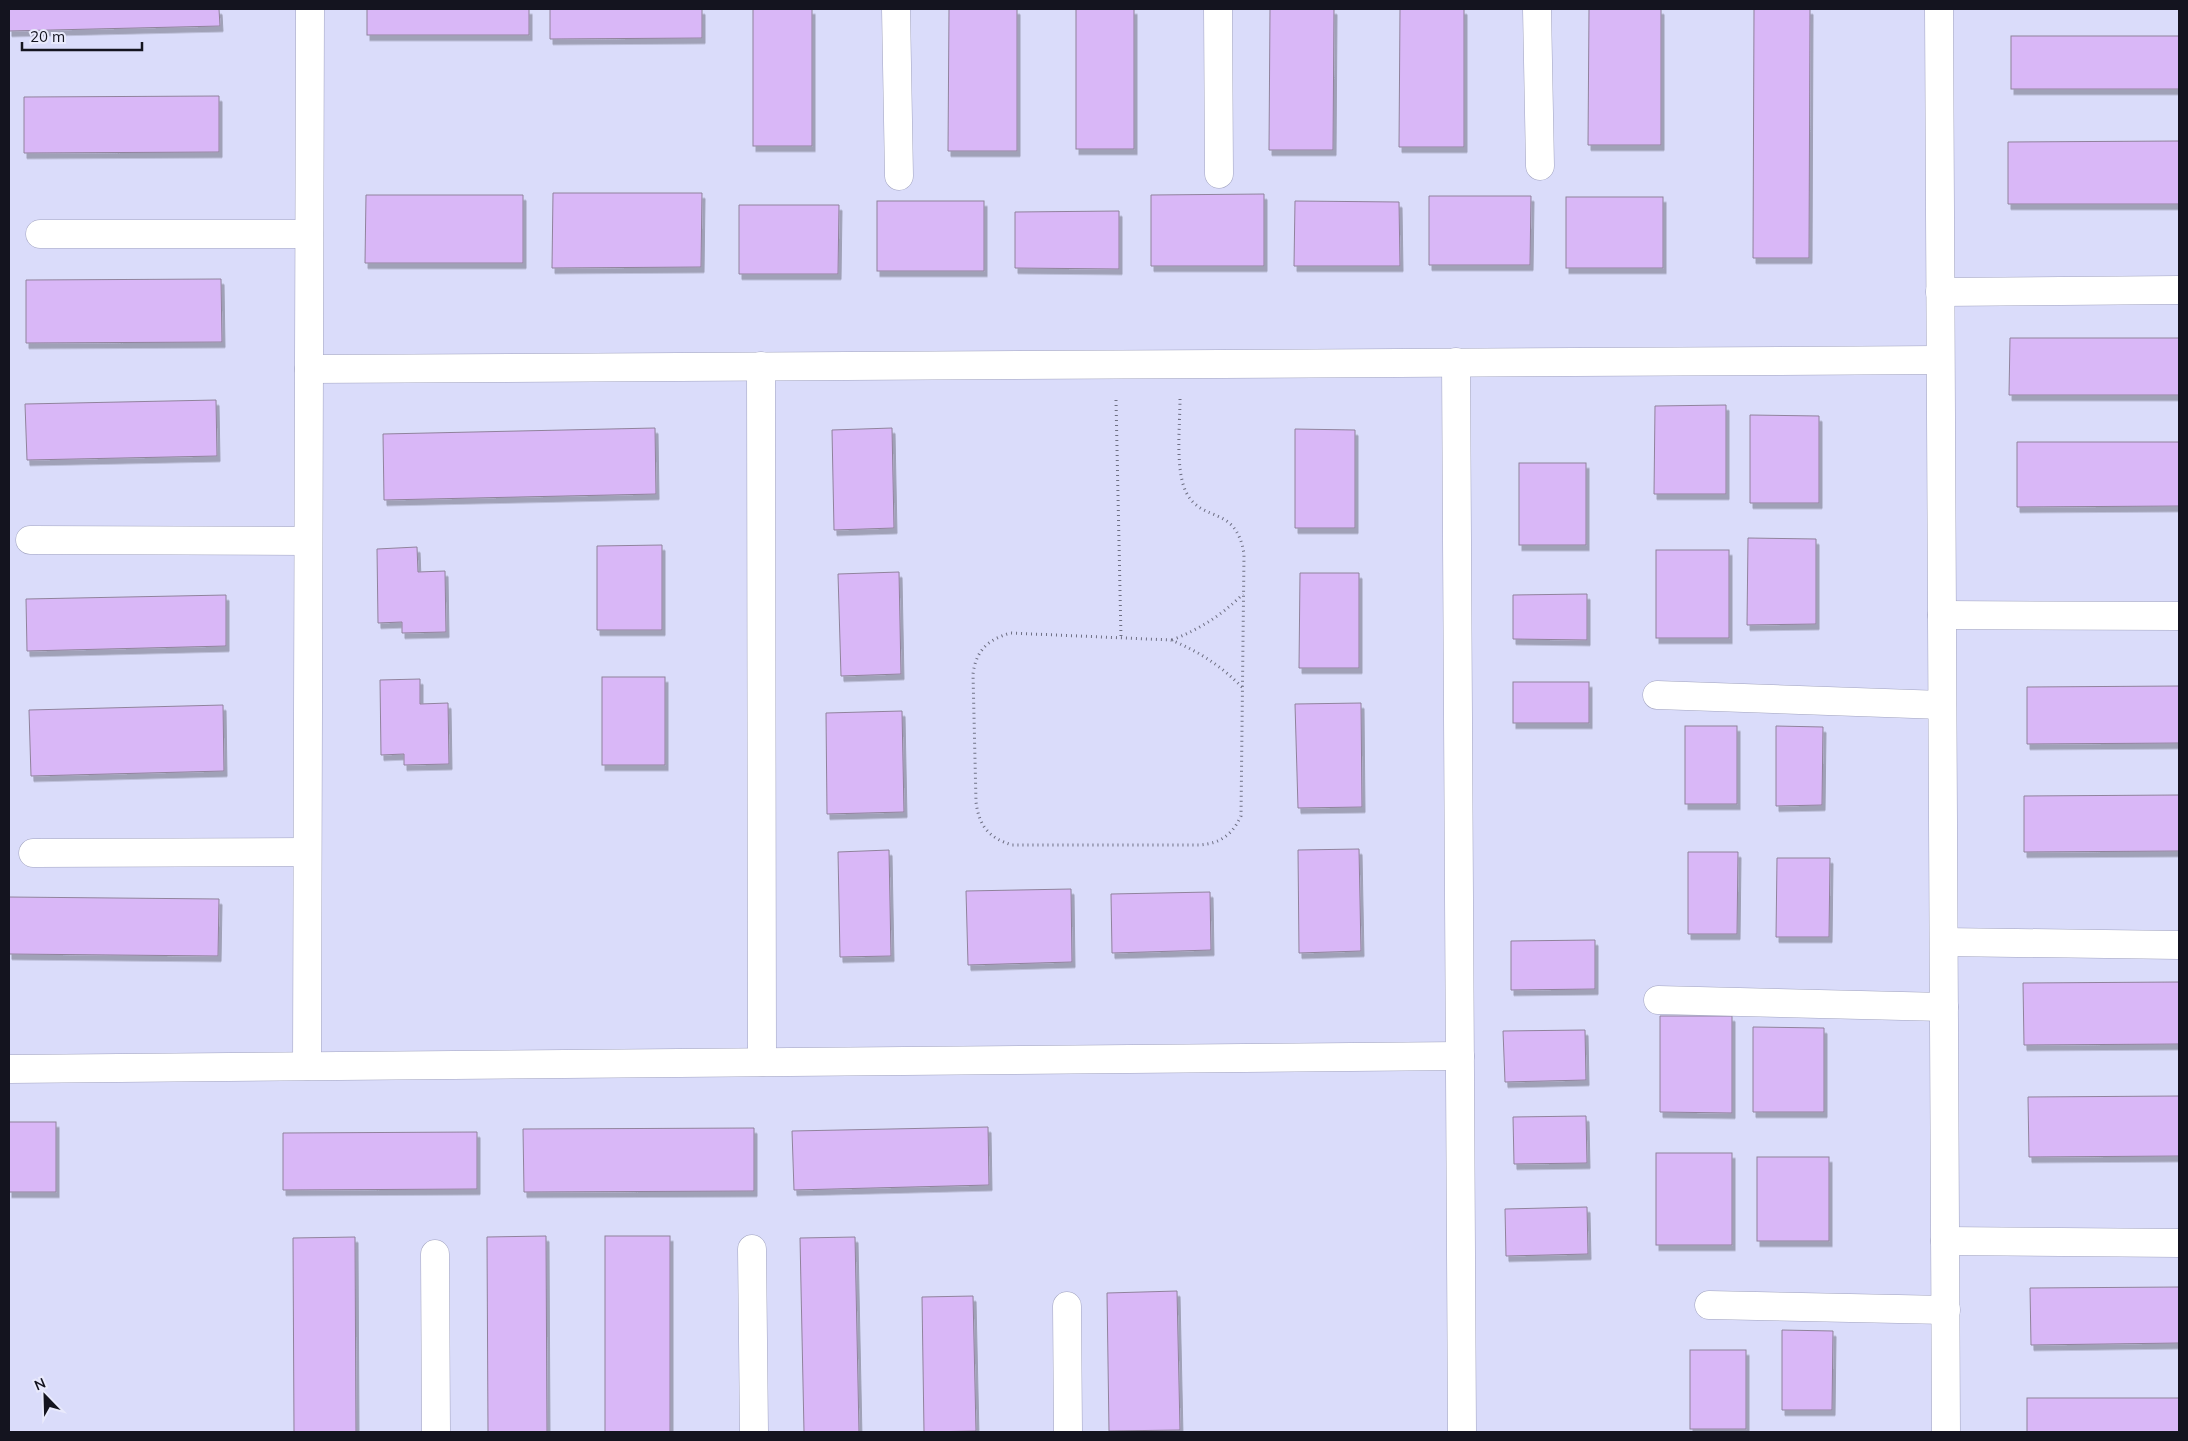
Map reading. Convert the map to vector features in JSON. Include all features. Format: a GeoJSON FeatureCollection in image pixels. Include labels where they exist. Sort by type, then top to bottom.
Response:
{"type":"FeatureCollection","features":[{"type":"Feature","properties":{"kind":"street"},"geometry":{"type":"LineString","coordinates":[[307,1066],[310,9]]}},
{"type":"Feature","properties":{"kind":"street"},"geometry":{"type":"LineString","coordinates":[[896,9],[899,176]]}},
{"type":"Feature","properties":{"kind":"street"},"geometry":{"type":"LineString","coordinates":[[1218,9],[1219,174]]}},
{"type":"Feature","properties":{"kind":"street"},"geometry":{"type":"LineString","coordinates":[[1538,9],[1540,166]]}},
{"type":"Feature","properties":{"kind":"street"},"geometry":{"type":"LineString","coordinates":[[1939,9],[1939,360],[1946,1432]]}},
{"type":"Feature","properties":{"kind":"street"},"geometry":{"type":"LineString","coordinates":[[40,234],[309,234]]}},
{"type":"Feature","properties":{"kind":"street"},"geometry":{"type":"LineString","coordinates":[[1940,292],[2179,290]]}},
{"type":"Feature","properties":{"kind":"street"},"geometry":{"type":"LineString","coordinates":[[309,369],[1939,360]]}},
{"type":"Feature","properties":{"kind":"street"},"geometry":{"type":"LineString","coordinates":[[1456,362],[1462,1432]]}},
{"type":"Feature","properties":{"kind":"street"},"geometry":{"type":"LineString","coordinates":[[761,366],[762,1062]]}},
{"type":"Feature","properties":{"kind":"street"},"geometry":{"type":"LineString","coordinates":[[30,540],[308,541]]}},
{"type":"Feature","properties":{"kind":"street"},"geometry":{"type":"LineString","coordinates":[[1942,615],[2179,616]]}},
{"type":"Feature","properties":{"kind":"street"},"geometry":{"type":"LineString","coordinates":[[1656,695],[1942,705]]}},
{"type":"Feature","properties":{"kind":"street"},"geometry":{"type":"LineString","coordinates":[[33,853],[307,852]]}},
{"type":"Feature","properties":{"kind":"street"},"geometry":{"type":"LineString","coordinates":[[1944,942],[2179,945]]}},
{"type":"Feature","properties":{"kind":"street"},"geometry":{"type":"LineString","coordinates":[[1658,1000],[1944,1007]]}},
{"type":"Feature","properties":{"kind":"street"},"geometry":{"type":"LineString","coordinates":[[9,1069],[1460,1056]]}},
{"type":"Feature","properties":{"kind":"street"},"geometry":{"type":"LineString","coordinates":[[1945,1241],[2179,1243]]}},
{"type":"Feature","properties":{"kind":"street"},"geometry":{"type":"LineString","coordinates":[[752,1249],[754,1432]]}},
{"type":"Feature","properties":{"kind":"street"},"geometry":{"type":"LineString","coordinates":[[435,1254],[436,1432]]}},
{"type":"Feature","properties":{"kind":"street"},"geometry":{"type":"LineString","coordinates":[[1709,1305],[1946,1310]]}},
{"type":"Feature","properties":{"kind":"street"},"geometry":{"type":"LineString","coordinates":[[1067,1306],[1068,1432]]}},
{"type":"Feature","properties":{"kind":"path"},"geometry":{"type":"LineString","coordinates":[[1115,364],[1120,638]]}},
{"type":"Feature","properties":{"kind":"path"},"geometry":{"type":"LineString","coordinates":[[1180,364],[1181,479],[1192,501],[1200,508],[1222,517],[1232,525],[1239,535],[1244,554],[1243,688],[1241,816],[1235,830],[1223,840],[1212,844],[1200,845],[1012,845],[992,837],[983,827],[978,815],[976,802],[972,674],[979,652],[986,644],[997,637],[1010,633],[1171,640],[1192,648],[1210,659],[1243,688]]}},
{"type":"Feature","properties":{"kind":"path"},"geometry":{"type":"LineString","coordinates":[[1171,640],[1211,622],[1244,593]]}},
{"type":"Feature","properties":{"kind":"building"},"geometry":{"type":"Polygon","coordinates":[[[9,9],[219,9],[220,26],[9,31],[9,9]]]}},
{"type":"Feature","properties":{"kind":"building"},"geometry":{"type":"Polygon","coordinates":[[[367,9],[529,9],[529,35],[367,35],[367,9]]]}},
{"type":"Feature","properties":{"kind":"building"},"geometry":{"type":"Polygon","coordinates":[[[550,9],[702,9],[702,38],[550,39],[550,9]]]}},
{"type":"Feature","properties":{"kind":"building"},"geometry":{"type":"Polygon","coordinates":[[[753,9],[812,9],[812,146],[753,146],[753,9]]]}},
{"type":"Feature","properties":{"kind":"building"},"geometry":{"type":"Polygon","coordinates":[[[949,9],[1017,9],[1017,151],[948,151],[949,9]]]}},
{"type":"Feature","properties":{"kind":"building"},"geometry":{"type":"Polygon","coordinates":[[[1076,9],[1134,9],[1134,149],[1076,149],[1076,9]]]}},
{"type":"Feature","properties":{"kind":"building"},"geometry":{"type":"Polygon","coordinates":[[[1270,9],[1334,9],[1333,150],[1269,150],[1270,9]]]}},
{"type":"Feature","properties":{"kind":"building"},"geometry":{"type":"Polygon","coordinates":[[[1400,9],[1464,9],[1464,147],[1399,147],[1400,9]]]}},
{"type":"Feature","properties":{"kind":"building"},"geometry":{"type":"Polygon","coordinates":[[[1589,9],[1661,9],[1661,145],[1588,145],[1589,9]]]}},
{"type":"Feature","properties":{"kind":"building"},"geometry":{"type":"Polygon","coordinates":[[[1754,9],[1810,9],[1809,258],[1753,258],[1754,9]]]}},
{"type":"Feature","properties":{"kind":"building"},"geometry":{"type":"Polygon","coordinates":[[[2011,36],[2179,36],[2179,89],[2011,89],[2011,36]]]}},
{"type":"Feature","properties":{"kind":"building"},"geometry":{"type":"Polygon","coordinates":[[[219,96],[219,152],[24,153],[24,97],[219,96]]]}},
{"type":"Feature","properties":{"kind":"building"},"geometry":{"type":"Polygon","coordinates":[[[2179,141],[2179,204],[2008,204],[2008,142],[2179,141]]]}},
{"type":"Feature","properties":{"kind":"building"},"geometry":{"type":"Polygon","coordinates":[[[553,193],[702,193],[701,267],[552,268],[553,193]]]}},
{"type":"Feature","properties":{"kind":"building"},"geometry":{"type":"Polygon","coordinates":[[[1264,194],[1264,266],[1151,266],[1151,195],[1264,194]]]}},
{"type":"Feature","properties":{"kind":"building"},"geometry":{"type":"Polygon","coordinates":[[[366,195],[523,195],[523,263],[365,263],[366,195]]]}},
{"type":"Feature","properties":{"kind":"building"},"geometry":{"type":"Polygon","coordinates":[[[1429,196],[1531,196],[1530,265],[1429,265],[1429,196]]]}},
{"type":"Feature","properties":{"kind":"building"},"geometry":{"type":"Polygon","coordinates":[[[1566,197],[1663,197],[1663,268],[1566,268],[1566,197]]]}},
{"type":"Feature","properties":{"kind":"building"},"geometry":{"type":"Polygon","coordinates":[[[877,201],[984,201],[984,271],[877,271],[877,201]]]}},
{"type":"Feature","properties":{"kind":"building"},"geometry":{"type":"Polygon","coordinates":[[[1295,201],[1399,202],[1400,266],[1294,266],[1295,201]]]}},
{"type":"Feature","properties":{"kind":"building"},"geometry":{"type":"Polygon","coordinates":[[[739,205],[839,205],[838,274],[739,274],[739,205]]]}},
{"type":"Feature","properties":{"kind":"building"},"geometry":{"type":"Polygon","coordinates":[[[1119,211],[1119,269],[1015,268],[1015,212],[1119,211]]]}},
{"type":"Feature","properties":{"kind":"building"},"geometry":{"type":"Polygon","coordinates":[[[221,279],[222,342],[26,343],[26,280],[221,279]]]}},
{"type":"Feature","properties":{"kind":"building"},"geometry":{"type":"Polygon","coordinates":[[[2010,338],[2179,338],[2179,395],[2009,395],[2010,338]]]}},
{"type":"Feature","properties":{"kind":"building"},"geometry":{"type":"Polygon","coordinates":[[[216,400],[217,456],[27,460],[25,404],[216,400]]]}},
{"type":"Feature","properties":{"kind":"building"},"geometry":{"type":"Polygon","coordinates":[[[1726,405],[1726,494],[1654,494],[1655,406],[1726,405]]]}},
{"type":"Feature","properties":{"kind":"building"},"geometry":{"type":"Polygon","coordinates":[[[1750,415],[1819,416],[1819,503],[1750,503],[1750,415]]]}},
{"type":"Feature","properties":{"kind":"building"},"geometry":{"type":"Polygon","coordinates":[[[655,428],[656,494],[384,500],[383,434],[655,428]]]}},
{"type":"Feature","properties":{"kind":"building"},"geometry":{"type":"Polygon","coordinates":[[[892,428],[894,528],[834,530],[832,430],[892,428]]]}},
{"type":"Feature","properties":{"kind":"building"},"geometry":{"type":"Polygon","coordinates":[[[1295,429],[1355,430],[1355,528],[1295,528],[1295,429]]]}},
{"type":"Feature","properties":{"kind":"building"},"geometry":{"type":"Polygon","coordinates":[[[2017,442],[2179,442],[2179,506],[2017,507],[2017,442]]]}},
{"type":"Feature","properties":{"kind":"building"},"geometry":{"type":"Polygon","coordinates":[[[1519,463],[1586,463],[1586,545],[1519,545],[1519,463]]]}},
{"type":"Feature","properties":{"kind":"building"},"geometry":{"type":"Polygon","coordinates":[[[1748,538],[1816,539],[1816,624],[1747,625],[1748,538]]]}},
{"type":"Feature","properties":{"kind":"building"},"geometry":{"type":"Polygon","coordinates":[[[662,545],[662,630],[597,630],[597,546],[662,545]]]}},
{"type":"Feature","properties":{"kind":"building"},"geometry":{"type":"Polygon","coordinates":[[[417,547],[418,572],[445,571],[446,632],[402,633],[402,622],[378,623],[377,549],[417,547]]]}},
{"type":"Feature","properties":{"kind":"building"},"geometry":{"type":"Polygon","coordinates":[[[1656,550],[1729,550],[1729,638],[1656,638],[1656,550]]]}},
{"type":"Feature","properties":{"kind":"building"},"geometry":{"type":"Polygon","coordinates":[[[899,572],[901,674],[841,676],[838,574],[899,572]]]}},
{"type":"Feature","properties":{"kind":"building"},"geometry":{"type":"Polygon","coordinates":[[[1300,573],[1359,573],[1359,668],[1299,668],[1300,573]]]}},
{"type":"Feature","properties":{"kind":"building"},"geometry":{"type":"Polygon","coordinates":[[[1587,594],[1587,640],[1513,639],[1513,595],[1587,594]]]}},
{"type":"Feature","properties":{"kind":"building"},"geometry":{"type":"Polygon","coordinates":[[[226,595],[226,646],[27,651],[26,599],[226,595]]]}},
{"type":"Feature","properties":{"kind":"building"},"geometry":{"type":"Polygon","coordinates":[[[602,677],[665,677],[665,765],[602,765],[602,677]]]}},
{"type":"Feature","properties":{"kind":"building"},"geometry":{"type":"Polygon","coordinates":[[[420,679],[420,704],[448,703],[449,764],[404,765],[404,754],[381,755],[380,680],[420,679]]]}},
{"type":"Feature","properties":{"kind":"building"},"geometry":{"type":"Polygon","coordinates":[[[1513,682],[1589,682],[1589,723],[1513,723],[1513,682]]]}},
{"type":"Feature","properties":{"kind":"building"},"geometry":{"type":"Polygon","coordinates":[[[2179,686],[2179,743],[2027,744],[2027,687],[2179,686]]]}},
{"type":"Feature","properties":{"kind":"building"},"geometry":{"type":"Polygon","coordinates":[[[1361,703],[1362,807],[1298,808],[1295,704],[1361,703]]]}},
{"type":"Feature","properties":{"kind":"building"},"geometry":{"type":"Polygon","coordinates":[[[223,705],[224,771],[31,776],[29,710],[223,705]]]}},
{"type":"Feature","properties":{"kind":"building"},"geometry":{"type":"Polygon","coordinates":[[[902,711],[904,812],[827,814],[826,713],[902,711]]]}},
{"type":"Feature","properties":{"kind":"building"},"geometry":{"type":"Polygon","coordinates":[[[1685,726],[1737,726],[1737,804],[1685,804],[1685,726]]]}},
{"type":"Feature","properties":{"kind":"building"},"geometry":{"type":"Polygon","coordinates":[[[1776,726],[1823,727],[1822,805],[1776,806],[1776,726]]]}},
{"type":"Feature","properties":{"kind":"building"},"geometry":{"type":"Polygon","coordinates":[[[2179,795],[2179,851],[2024,852],[2024,796],[2179,795]]]}},
{"type":"Feature","properties":{"kind":"building"},"geometry":{"type":"Polygon","coordinates":[[[1359,849],[1361,951],[1299,953],[1298,850],[1359,849]]]}},
{"type":"Feature","properties":{"kind":"building"},"geometry":{"type":"Polygon","coordinates":[[[889,850],[891,956],[840,957],[838,852],[889,850]]]}},
{"type":"Feature","properties":{"kind":"building"},"geometry":{"type":"Polygon","coordinates":[[[1688,852],[1738,852],[1737,934],[1688,934],[1688,852]]]}},
{"type":"Feature","properties":{"kind":"building"},"geometry":{"type":"Polygon","coordinates":[[[1777,858],[1830,858],[1829,937],[1776,937],[1777,858]]]}},
{"type":"Feature","properties":{"kind":"building"},"geometry":{"type":"Polygon","coordinates":[[[1071,889],[1072,962],[968,965],[966,891],[1071,889]]]}},
{"type":"Feature","properties":{"kind":"building"},"geometry":{"type":"Polygon","coordinates":[[[1210,892],[1211,950],[1112,953],[1111,894],[1210,892]]]}},
{"type":"Feature","properties":{"kind":"building"},"geometry":{"type":"Polygon","coordinates":[[[9,897],[219,899],[218,956],[9,954],[9,897]]]}},
{"type":"Feature","properties":{"kind":"building"},"geometry":{"type":"Polygon","coordinates":[[[1595,940],[1595,989],[1511,990],[1511,941],[1595,940]]]}},
{"type":"Feature","properties":{"kind":"building"},"geometry":{"type":"Polygon","coordinates":[[[2179,982],[2179,1044],[2024,1045],[2023,983],[2179,982]]]}},
{"type":"Feature","properties":{"kind":"building"},"geometry":{"type":"Polygon","coordinates":[[[1660,1016],[1732,1016],[1732,1113],[1660,1112],[1660,1016]]]}},
{"type":"Feature","properties":{"kind":"building"},"geometry":{"type":"Polygon","coordinates":[[[1753,1027],[1824,1028],[1824,1112],[1753,1112],[1753,1027]]]}},
{"type":"Feature","properties":{"kind":"building"},"geometry":{"type":"Polygon","coordinates":[[[1585,1030],[1586,1080],[1505,1082],[1503,1031],[1585,1030]]]}},
{"type":"Feature","properties":{"kind":"building"},"geometry":{"type":"Polygon","coordinates":[[[2179,1096],[2179,1156],[2029,1157],[2028,1097],[2179,1096]]]}},
{"type":"Feature","properties":{"kind":"building"},"geometry":{"type":"Polygon","coordinates":[[[1586,1116],[1587,1163],[1514,1164],[1513,1117],[1586,1116]]]}},
{"type":"Feature","properties":{"kind":"building"},"geometry":{"type":"Polygon","coordinates":[[[9,1122],[56,1122],[56,1192],[9,1192],[9,1122]]]}},
{"type":"Feature","properties":{"kind":"building"},"geometry":{"type":"Polygon","coordinates":[[[988,1127],[989,1185],[794,1190],[792,1131],[988,1127]]]}},
{"type":"Feature","properties":{"kind":"building"},"geometry":{"type":"Polygon","coordinates":[[[754,1128],[754,1191],[524,1192],[523,1129],[754,1128]]]}},
{"type":"Feature","properties":{"kind":"building"},"geometry":{"type":"Polygon","coordinates":[[[477,1132],[477,1189],[283,1190],[283,1133],[477,1132]]]}},
{"type":"Feature","properties":{"kind":"building"},"geometry":{"type":"Polygon","coordinates":[[[1656,1153],[1732,1153],[1732,1245],[1656,1245],[1656,1153]]]}},
{"type":"Feature","properties":{"kind":"building"},"geometry":{"type":"Polygon","coordinates":[[[1757,1157],[1829,1157],[1829,1241],[1757,1241],[1757,1157]]]}},
{"type":"Feature","properties":{"kind":"building"},"geometry":{"type":"Polygon","coordinates":[[[1587,1207],[1588,1254],[1506,1256],[1505,1209],[1587,1207]]]}},
{"type":"Feature","properties":{"kind":"building"},"geometry":{"type":"Polygon","coordinates":[[[546,1236],[547,1432],[488,1432],[487,1237],[546,1236]]]}},
{"type":"Feature","properties":{"kind":"building"},"geometry":{"type":"Polygon","coordinates":[[[605,1236],[670,1236],[670,1432],[605,1432],[605,1236]]]}},
{"type":"Feature","properties":{"kind":"building"},"geometry":{"type":"Polygon","coordinates":[[[355,1237],[356,1432],[294,1432],[293,1238],[355,1237]]]}},
{"type":"Feature","properties":{"kind":"building"},"geometry":{"type":"Polygon","coordinates":[[[855,1237],[859,1432],[804,1432],[800,1238],[855,1237]]]}},
{"type":"Feature","properties":{"kind":"building"},"geometry":{"type":"Polygon","coordinates":[[[2179,1287],[2179,1343],[2031,1345],[2030,1288],[2179,1287]]]}},
{"type":"Feature","properties":{"kind":"building"},"geometry":{"type":"Polygon","coordinates":[[[1177,1291],[1180,1430],[1109,1431],[1107,1293],[1177,1291]]]}},
{"type":"Feature","properties":{"kind":"building"},"geometry":{"type":"Polygon","coordinates":[[[973,1296],[976,1431],[924,1432],[922,1297],[973,1296]]]}},
{"type":"Feature","properties":{"kind":"building"},"geometry":{"type":"Polygon","coordinates":[[[1782,1330],[1833,1331],[1832,1410],[1782,1410],[1782,1330]]]}},
{"type":"Feature","properties":{"kind":"building"},"geometry":{"type":"Polygon","coordinates":[[[1690,1350],[1746,1350],[1746,1429],[1690,1429],[1690,1350]]]}},
{"type":"Feature","properties":{"kind":"building"},"geometry":{"type":"Polygon","coordinates":[[[2027,1398],[2179,1398],[2179,1432],[2027,1432],[2027,1398]]]}}]}
